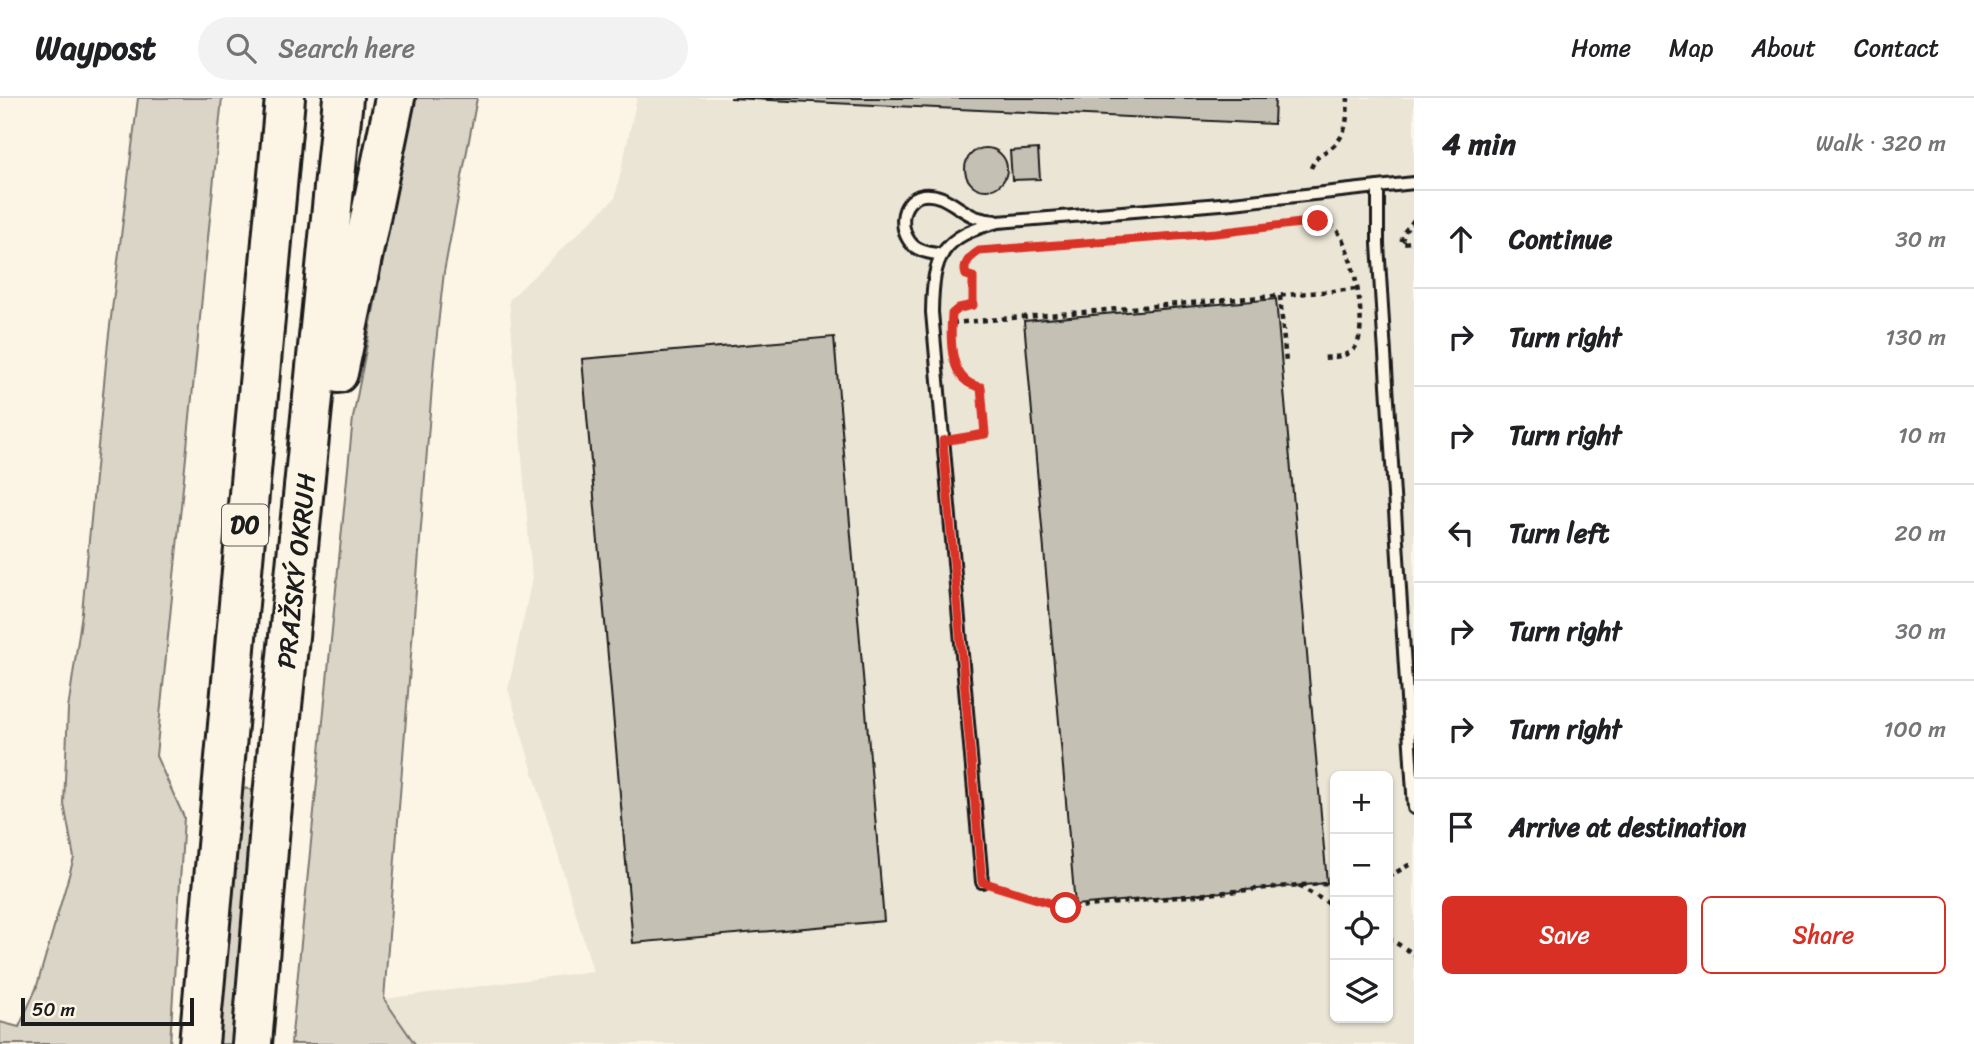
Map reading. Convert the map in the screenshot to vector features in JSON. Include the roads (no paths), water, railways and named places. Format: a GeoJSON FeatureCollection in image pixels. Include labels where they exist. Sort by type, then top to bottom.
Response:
{"type":"FeatureCollection","features":[{"type":"Feature","properties":{"kind":"highway"},"geometry":{"type":"LineString","coordinates":[[275,98],[277,172]]}},
{"type":"Feature","properties":{"kind":"highway","name":"PRAŽSKÝ OKRUH"},"geometry":{"type":"LineString","coordinates":[[199,1044],[285,98]]}},
{"type":"Feature","properties":{"kind":"highway","name":"PRAŽSKÝ OKRUH"},"geometry":{"type":"LineString","coordinates":[[252,1044],[270,826],[343,98]]}},
{"type":"Feature","properties":{"kind":"highway"},"geometry":{"type":"LineString","coordinates":[[292,612],[395,98]]}},
{"type":"Feature","properties":{"kind":"lane"},"geometry":{"type":"LineString","coordinates":[[982,882],[932,312],[932,294],[942,255],[950,242],[961,234],[998,222],[1233,203],[1414,183]]}},
{"type":"Feature","properties":{"kind":"lane"},"geometry":{"type":"LineString","coordinates":[[1378,187],[1378,244],[1414,808]]}},
{"type":"Feature","properties":{"kind":"lane"},"geometry":{"type":"LineString","coordinates":[[942,255],[921,251],[907,239],[903,218],[912,200],[922,195],[942,197],[975,217],[998,222]]}}]}
